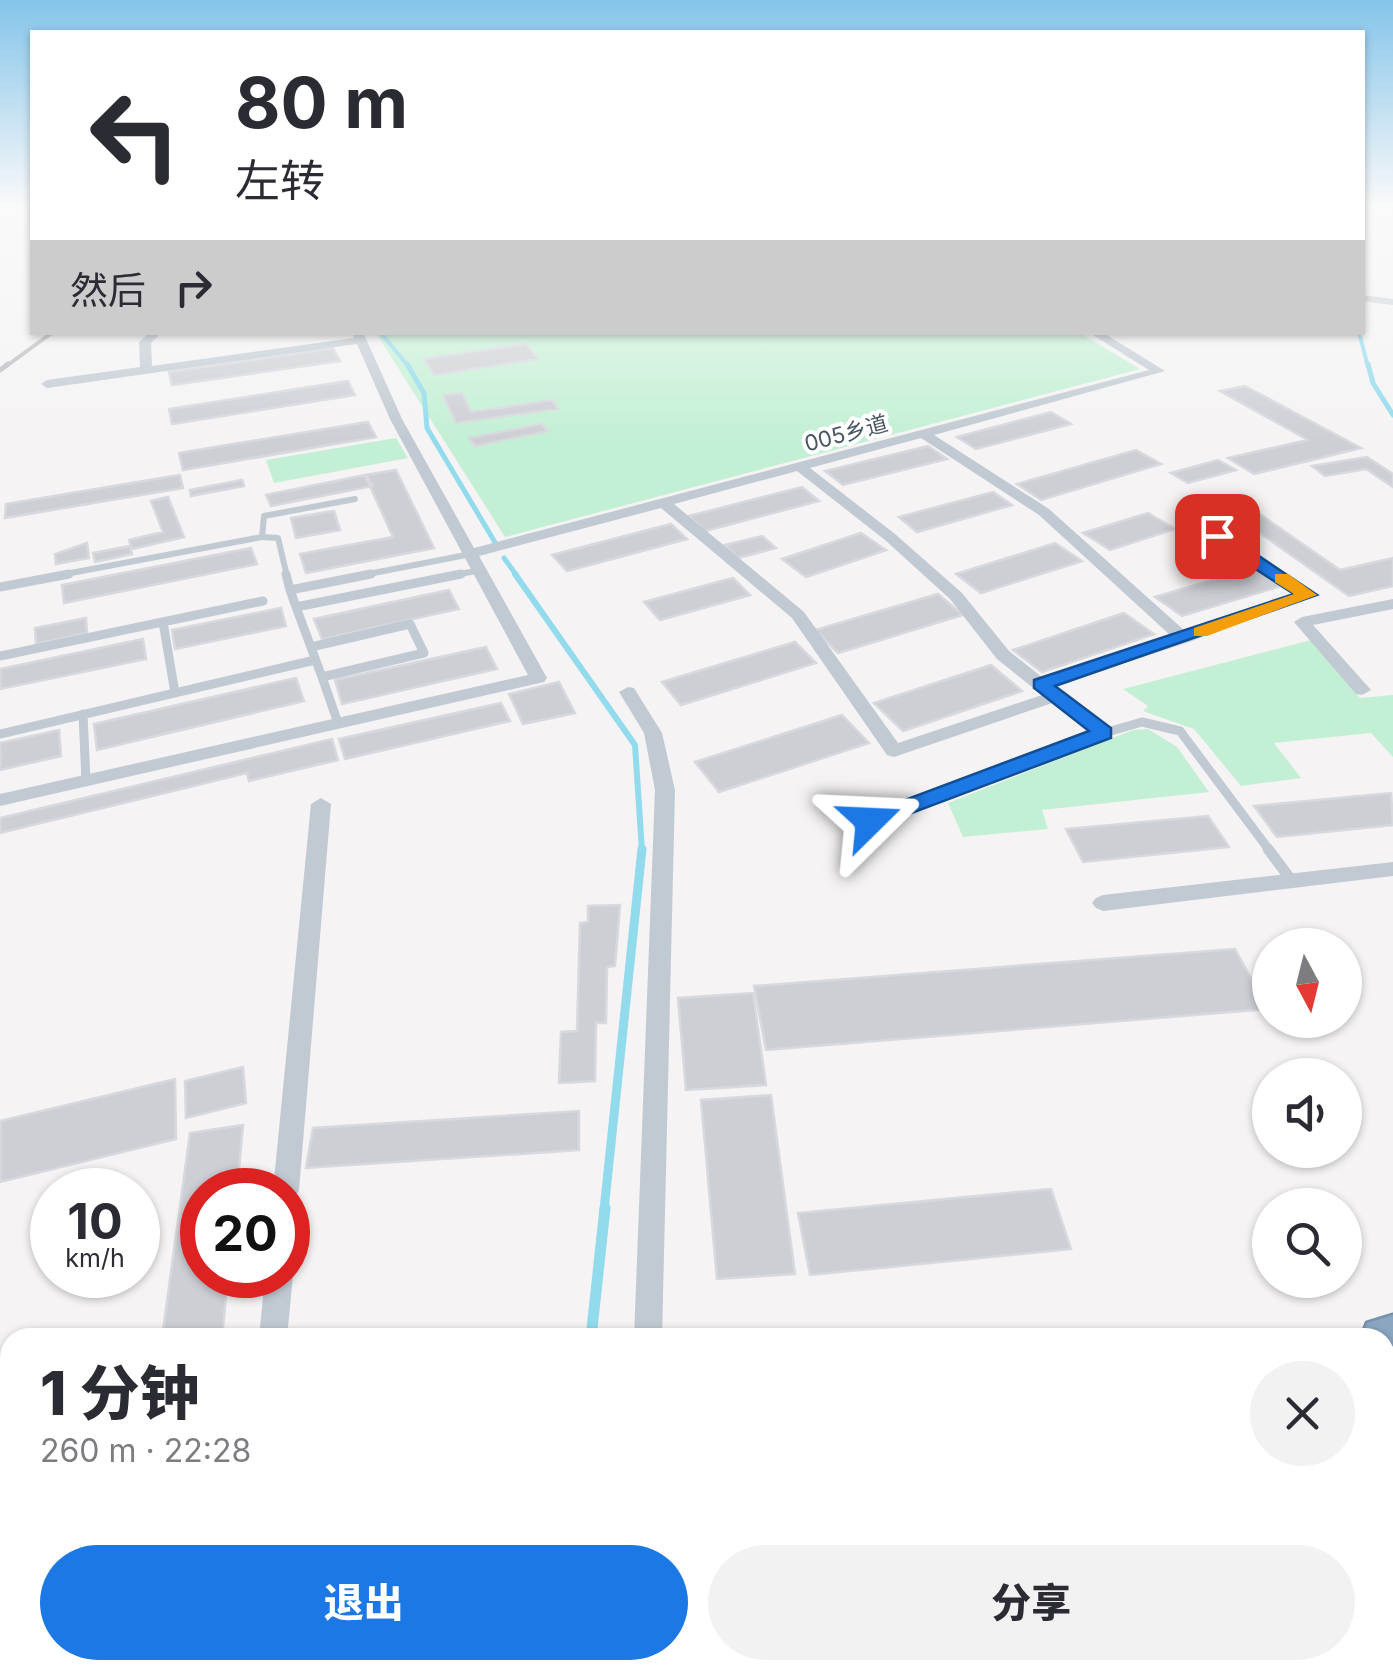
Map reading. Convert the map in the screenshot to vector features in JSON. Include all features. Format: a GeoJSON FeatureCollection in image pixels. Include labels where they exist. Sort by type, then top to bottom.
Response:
{"type":"FeatureCollection","features":[{"type":"Feature","properties":{"kind":"street"},"geometry":{"type":"LineString","coordinates":[[1365,298],[1393,302]]}},
{"type":"Feature","properties":{"kind":"street"},"geometry":{"type":"LineString","coordinates":[[146,370],[146,342],[154,335]]}},
{"type":"Feature","properties":{"kind":"street","name":"005乡道"},"geometry":{"type":"LineString","coordinates":[[471,554],[1159,371],[1098,335]]}},
{"type":"Feature","properties":{"kind":"street"},"geometry":{"type":"LineString","coordinates":[[0,800],[538,678],[396,418],[359,336],[47,384]]}},
{"type":"Feature","properties":{"kind":"street"},"geometry":{"type":"LineString","coordinates":[[922,433],[1044,512],[1183,638]]}},
{"type":"Feature","properties":{"kind":"street"},"geometry":{"type":"LineString","coordinates":[[800,466],[904,548],[956,596],[1003,654],[1055,696]]}},
{"type":"Feature","properties":{"kind":"street"},"geometry":{"type":"LineString","coordinates":[[662,502],[798,615],[894,750],[1055,696]]}},
{"type":"Feature","properties":{"kind":"street"},"geometry":{"type":"LineString","coordinates":[[1040,684],[1308,595],[1217,536]]}},
{"type":"Feature","properties":{"kind":"street"},"geometry":{"type":"LineString","coordinates":[[1362,690],[1302,622],[1393,604]]}},
{"type":"Feature","properties":{"kind":"street"},"geometry":{"type":"LineString","coordinates":[[628,692],[653,733],[665,790],[648,1328]]}},
{"type":"Feature","properties":{"kind":"street"},"geometry":{"type":"LineString","coordinates":[[288,1168],[321,804]]}},
{"type":"Feature","properties":{"kind":"street"},"geometry":{"type":"LineString","coordinates":[[1103,903],[1393,869]]}},
{"type":"Feature","properties":{"kind":"street"},"geometry":{"type":"LineString","coordinates":[[274,1328],[276,1298]]}},
{"type":"Feature","properties":{"kind":"lane"},"geometry":{"type":"LineString","coordinates":[[262,536],[264,516],[355,499]]}},
{"type":"Feature","properties":{"kind":"lane"},"geometry":{"type":"LineString","coordinates":[[0,587],[262,536],[278,538],[290,590],[338,723]]}},
{"type":"Feature","properties":{"kind":"lane"},"geometry":{"type":"LineString","coordinates":[[290,590],[471,554]]}},
{"type":"Feature","properties":{"kind":"lane"},"geometry":{"type":"LineString","coordinates":[[296,607],[481,570]]}},
{"type":"Feature","properties":{"kind":"lane"},"geometry":{"type":"LineString","coordinates":[[0,656],[263,602]]}},
{"type":"Feature","properties":{"kind":"lane"},"geometry":{"type":"LineString","coordinates":[[163,622],[176,693]]}},
{"type":"Feature","properties":{"kind":"lane"},"geometry":{"type":"LineString","coordinates":[[311,646],[410,624],[424,653],[322,676]]}},
{"type":"Feature","properties":{"kind":"lane"},"geometry":{"type":"LineString","coordinates":[[0,734],[315,660]]}},
{"type":"Feature","properties":{"kind":"lane"},"geometry":{"type":"LineString","coordinates":[[1055,696],[1104,733]]}},
{"type":"Feature","properties":{"kind":"lane"},"geometry":{"type":"LineString","coordinates":[[83,714],[86,780]]}},
{"type":"Feature","properties":{"kind":"lane"},"geometry":{"type":"LineString","coordinates":[[870,821],[1133,721],[1152,719],[1180,731],[1292,881]]}},
{"type":"Feature","properties":{"kind":"green space"},"geometry":{"type":"Polygon","coordinates":[[[377,335],[1083,335],[1140,369],[505,537],[377,335]]]}},
{"type":"Feature","properties":{"kind":"green space"},"geometry":{"type":"Polygon","coordinates":[[[396,438],[408,458],[274,483],[266,460],[396,438]]]}},
{"type":"Feature","properties":{"kind":"green space"},"geometry":{"type":"Polygon","coordinates":[[[1311,640],[1360,698],[1393,695],[1393,757],[1371,733],[1274,743],[1301,778],[1241,786],[1194,729],[1143,711],[1148,706],[1123,689],[1311,640]]]}},
{"type":"Feature","properties":{"kind":"green space"},"geometry":{"type":"Polygon","coordinates":[[[1148,729],[1177,747],[1209,792],[1042,810],[1048,829],[963,837],[948,803],[1133,730],[1148,729]]]}},
{"type":"Feature","properties":{"kind":"building"},"geometry":{"type":"Polygon","coordinates":[[[526,344],[538,359],[434,375],[424,359],[526,344]]]}},
{"type":"Feature","properties":{"kind":"building"},"geometry":{"type":"Polygon","coordinates":[[[333,348],[340,361],[172,385],[169,372],[333,348]]]}},
{"type":"Feature","properties":{"kind":"building"},"geometry":{"type":"Polygon","coordinates":[[[348,381],[355,395],[172,424],[169,409],[348,381]]]}},
{"type":"Feature","properties":{"kind":"building"},"geometry":{"type":"Polygon","coordinates":[[[1245,386],[1361,448],[1254,474],[1228,458],[1308,440],[1220,391],[1245,386]]]}},
{"type":"Feature","properties":{"kind":"building"},"geometry":{"type":"Polygon","coordinates":[[[462,393],[471,412],[552,400],[558,409],[456,423],[443,395],[462,393]]]}},
{"type":"Feature","properties":{"kind":"building"},"geometry":{"type":"Polygon","coordinates":[[[1051,412],[1071,424],[976,449],[957,437],[1051,412]]]}},
{"type":"Feature","properties":{"kind":"building"},"geometry":{"type":"Polygon","coordinates":[[[368,422],[376,437],[183,470],[179,453],[368,422]]]}},
{"type":"Feature","properties":{"kind":"building"},"geometry":{"type":"Polygon","coordinates":[[[541,424],[548,431],[475,446],[469,438],[541,424]]]}},
{"type":"Feature","properties":{"kind":"building"},"geometry":{"type":"Polygon","coordinates":[[[928,446],[947,459],[843,485],[825,471],[928,446]]]}},
{"type":"Feature","properties":{"kind":"building"},"geometry":{"type":"Polygon","coordinates":[[[1136,450],[1161,464],[1041,500],[1017,484],[1136,450]]]}},
{"type":"Feature","properties":{"kind":"building"},"geometry":{"type":"Polygon","coordinates":[[[1367,457],[1393,474],[1393,487],[1366,469],[1325,476],[1312,466],[1367,457]]]}},
{"type":"Feature","properties":{"kind":"building"},"geometry":{"type":"Polygon","coordinates":[[[1218,460],[1236,470],[1188,483],[1171,473],[1218,460]]]}},
{"type":"Feature","properties":{"kind":"building"},"geometry":{"type":"Polygon","coordinates":[[[396,470],[434,548],[306,573],[300,554],[393,537],[365,475],[396,470]]]}},
{"type":"Feature","properties":{"kind":"building"},"geometry":{"type":"Polygon","coordinates":[[[180,475],[183,488],[5,518],[6,504],[180,475]]]}},
{"type":"Feature","properties":{"kind":"building"},"geometry":{"type":"Polygon","coordinates":[[[366,475],[373,486],[271,506],[266,495],[366,475]]]}},
{"type":"Feature","properties":{"kind":"building"},"geometry":{"type":"Polygon","coordinates":[[[242,480],[244,486],[191,496],[190,490],[242,480]]]}},
{"type":"Feature","properties":{"kind":"building"},"geometry":{"type":"Polygon","coordinates":[[[802,487],[819,501],[705,531],[689,516],[802,487]]]}},
{"type":"Feature","properties":{"kind":"building"},"geometry":{"type":"Polygon","coordinates":[[[993,492],[1012,505],[917,532],[899,517],[993,492]]]}},
{"type":"Feature","properties":{"kind":"building"},"geometry":{"type":"Polygon","coordinates":[[[168,497],[184,537],[132,549],[129,540],[163,532],[151,501],[168,497]]]}},
{"type":"Feature","properties":{"kind":"building"},"geometry":{"type":"Polygon","coordinates":[[[1254,510],[1340,570],[1393,558],[1393,586],[1349,596],[1233,514],[1254,510]]]}},
{"type":"Feature","properties":{"kind":"building"},"geometry":{"type":"Polygon","coordinates":[[[334,511],[340,530],[296,538],[291,518],[334,511]]]}},
{"type":"Feature","properties":{"kind":"building"},"geometry":{"type":"Polygon","coordinates":[[[1148,513],[1175,529],[1110,550],[1083,533],[1148,513]]]}},
{"type":"Feature","properties":{"kind":"building"},"geometry":{"type":"Polygon","coordinates":[[[671,524],[687,539],[567,571],[552,555],[671,524]]]}},
{"type":"Feature","properties":{"kind":"building"},"geometry":{"type":"Polygon","coordinates":[[[861,533],[886,550],[806,577],[782,559],[861,533]]]}},
{"type":"Feature","properties":{"kind":"building"},"geometry":{"type":"Polygon","coordinates":[[[762,536],[776,548],[738,558],[725,545],[762,536]]]}},
{"type":"Feature","properties":{"kind":"building"},"geometry":{"type":"Polygon","coordinates":[[[87,543],[89,558],[56,564],[55,554],[87,543]]]}},
{"type":"Feature","properties":{"kind":"building"},"geometry":{"type":"Polygon","coordinates":[[[1055,543],[1082,561],[981,593],[956,574],[1055,543]]]}},
{"type":"Feature","properties":{"kind":"building"},"geometry":{"type":"Polygon","coordinates":[[[130,546],[132,554],[95,562],[93,553],[130,546]]]}},
{"type":"Feature","properties":{"kind":"building"},"geometry":{"type":"Polygon","coordinates":[[[251,548],[257,564],[64,603],[62,585],[251,548]]]}},
{"type":"Feature","properties":{"kind":"building"},"geometry":{"type":"Polygon","coordinates":[[[1253,568],[1281,586],[1182,616],[1155,597],[1253,568]]]}},
{"type":"Feature","properties":{"kind":"building"},"geometry":{"type":"Polygon","coordinates":[[[733,578],[750,595],[660,620],[644,602],[733,578]]]}},
{"type":"Feature","properties":{"kind":"building"},"geometry":{"type":"Polygon","coordinates":[[[449,590],[459,609],[322,639],[314,619],[449,590]]]}},
{"type":"Feature","properties":{"kind":"building"},"geometry":{"type":"Polygon","coordinates":[[[938,594],[963,615],[838,653],[815,630],[938,594]]]}},
{"type":"Feature","properties":{"kind":"building"},"geometry":{"type":"Polygon","coordinates":[[[281,608],[286,626],[175,649],[172,630],[281,608]]]}},
{"type":"Feature","properties":{"kind":"building"},"geometry":{"type":"Polygon","coordinates":[[[1124,613],[1154,634],[1042,672],[1013,650],[1124,613]]]}},
{"type":"Feature","properties":{"kind":"building"},"geometry":{"type":"Polygon","coordinates":[[[86,618],[87,633],[36,644],[35,628],[86,618]]]}},
{"type":"Feature","properties":{"kind":"building"},"geometry":{"type":"Polygon","coordinates":[[[143,639],[146,659],[0,689],[0,669],[143,639]]]}},
{"type":"Feature","properties":{"kind":"building"},"geometry":{"type":"Polygon","coordinates":[[[795,642],[816,663],[681,705],[662,682],[795,642]]]}},
{"type":"Feature","properties":{"kind":"building"},"geometry":{"type":"Polygon","coordinates":[[[486,647],[497,669],[342,704],[335,680],[486,647]]]}},
{"type":"Feature","properties":{"kind":"building"},"geometry":{"type":"Polygon","coordinates":[[[991,665],[1022,691],[903,731],[874,703],[991,665]]]}},
{"type":"Feature","properties":{"kind":"building"},"geometry":{"type":"Polygon","coordinates":[[[296,678],[304,701],[97,750],[94,724],[296,678]]]}},
{"type":"Feature","properties":{"kind":"building"},"geometry":{"type":"Polygon","coordinates":[[[559,682],[575,713],[523,724],[509,694],[559,682]]]}},
{"type":"Feature","properties":{"kind":"building"},"geometry":{"type":"Polygon","coordinates":[[[501,703],[510,721],[345,759],[339,739],[501,703]]]}},
{"type":"Feature","properties":{"kind":"building"},"geometry":{"type":"Polygon","coordinates":[[[842,715],[869,743],[719,792],[695,762],[842,715]]]}},
{"type":"Feature","properties":{"kind":"building"},"geometry":{"type":"Polygon","coordinates":[[[59,730],[61,756],[0,770],[0,743],[59,730]]]}},
{"type":"Feature","properties":{"kind":"building"},"geometry":{"type":"Polygon","coordinates":[[[332,739],[338,760],[249,781],[247,773],[0,833],[0,818],[332,739]]]}},
{"type":"Feature","properties":{"kind":"building"},"geometry":{"type":"Polygon","coordinates":[[[1391,793],[1393,825],[1277,837],[1254,806],[1391,793]]]}},
{"type":"Feature","properties":{"kind":"building"},"geometry":{"type":"Polygon","coordinates":[[[1208,816],[1229,847],[1083,862],[1066,829],[1208,816]]]}},
{"type":"Feature","properties":{"kind":"building"},"geometry":{"type":"Polygon","coordinates":[[[620,905],[615,966],[607,967],[606,1023],[596,1023],[595,1081],[559,1083],[561,1032],[577,1031],[580,923],[588,922],[588,906],[620,905]]]}},
{"type":"Feature","properties":{"kind":"building"},"geometry":{"type":"Polygon","coordinates":[[[1235,949],[1252,980],[1252,1010],[766,1050],[754,986],[1235,949]]]}},
{"type":"Feature","properties":{"kind":"building"},"geometry":{"type":"Polygon","coordinates":[[[753,993],[766,1085],[686,1090],[678,998],[753,993]]]}},
{"type":"Feature","properties":{"kind":"building"},"geometry":{"type":"Polygon","coordinates":[[[243,1067],[246,1103],[186,1118],[185,1081],[243,1067]]]}},
{"type":"Feature","properties":{"kind":"building"},"geometry":{"type":"Polygon","coordinates":[[[175,1079],[176,1139],[57,1168],[30,1168],[30,1175],[0,1182],[0,1121],[175,1079]]]}},
{"type":"Feature","properties":{"kind":"building"},"geometry":{"type":"Polygon","coordinates":[[[771,1095],[795,1274],[717,1279],[701,1100],[771,1095]]]}},
{"type":"Feature","properties":{"kind":"building"},"geometry":{"type":"Polygon","coordinates":[[[579,1111],[579,1150],[306,1168],[313,1128],[579,1111]]]}},
{"type":"Feature","properties":{"kind":"building"},"geometry":{"type":"Polygon","coordinates":[[[243,1125],[239,1168],[185,1168],[190,1133],[243,1125]]]}},
{"type":"Feature","properties":{"kind":"building"},"geometry":{"type":"Polygon","coordinates":[[[1051,1189],[1071,1249],[810,1275],[798,1213],[1051,1189]]]}},
{"type":"Feature","properties":{"kind":"building"},"geometry":{"type":"Polygon","coordinates":[[[180,1206],[180,1298],[226,1298],[223,1328],[163,1328],[180,1206]]]}},
{"type":"Feature","properties":{"kind":"waterway"},"geometry":{"type":"LineString","coordinates":[[382,335],[408,366]]}},
{"type":"Feature","properties":{"kind":"waterway"},"geometry":{"type":"LineString","coordinates":[[1360,335],[1368,367]]}},
{"type":"Feature","properties":{"kind":"waterway"},"geometry":{"type":"LineString","coordinates":[[1368,364],[1373,383],[1393,415]]}},
{"type":"Feature","properties":{"kind":"waterway"},"geometry":{"type":"LineString","coordinates":[[408,366],[424,393],[427,428],[496,544]]}},
{"type":"Feature","properties":{"kind":"waterway"},"geometry":{"type":"LineString","coordinates":[[504,558],[517,576]]}},
{"type":"Feature","properties":{"kind":"waterway"},"geometry":{"type":"LineString","coordinates":[[515,574],[635,745],[642,850]]}},
{"type":"Feature","properties":{"kind":"waterway"},"geometry":{"type":"LineString","coordinates":[[604,1210],[642,850]]}},
{"type":"Feature","properties":{"kind":"waterway"},"geometry":{"type":"LineString","coordinates":[[592,1328],[605,1208]]}},
{"type":"Feature","properties":{"kind":"railway"},"geometry":{"type":"LineString","coordinates":[[5,367],[49,335]]}},
{"type":"Feature","properties":{"kind":"railway"},"geometry":{"type":"LineString","coordinates":[[0,370],[8,364]]}},
{"type":"Feature","properties":{"kind":"slow traffic"},"geometry":{"type":"LineString","coordinates":[[1201,632],[1308,595],[1282,578]]}},
{"type":"Feature","properties":{"kind":"route"},"geometry":{"type":"LineString","coordinates":[[870,821],[1104,733],[1040,684],[1308,595],[1217,536]]}}]}
